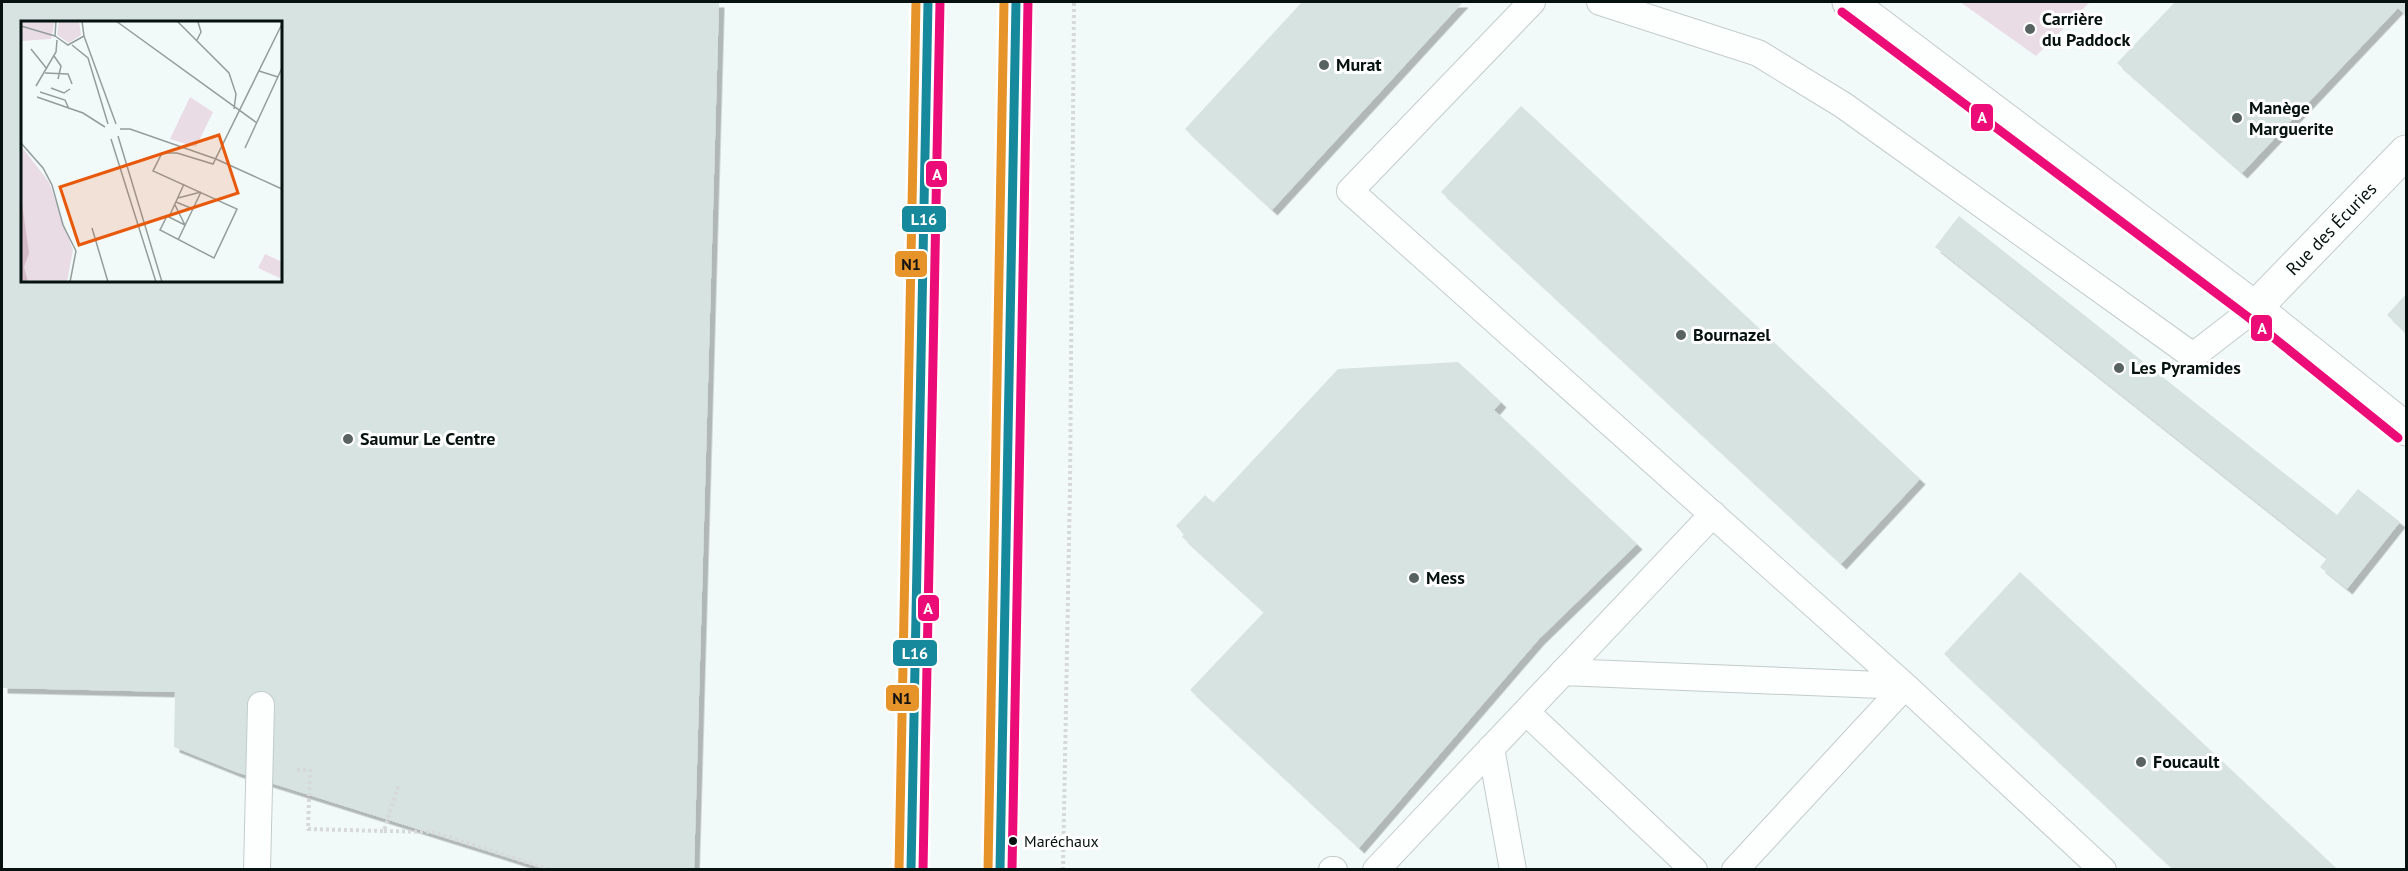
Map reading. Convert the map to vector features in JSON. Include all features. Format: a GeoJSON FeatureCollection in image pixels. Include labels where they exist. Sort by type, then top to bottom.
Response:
{"type":"FeatureCollection","features":[{"type":"Feature","properties":{"kind":"main road"},"geometry":{"type":"LineString","coordinates":[[911,870],[928,2]]}},
{"type":"Feature","properties":{"kind":"main road"},"geometry":{"type":"LineString","coordinates":[[999,870],[1017,2]]}},
{"type":"Feature","properties":{"kind":"main road"},"geometry":{"type":"LineString","coordinates":[[1849,2],[2255,308],[2406,429]]}},
{"type":"Feature","properties":{"kind":"main road","name":"Rue des Écuries"},"geometry":{"type":"LineString","coordinates":[[2255,308],[2406,152]]}},
{"type":"Feature","properties":{"kind":"lane"},"geometry":{"type":"LineString","coordinates":[[1532,2],[1350,191],[1905,686],[2103,870]]}},
{"type":"Feature","properties":{"kind":"lane"},"geometry":{"type":"LineString","coordinates":[[1600,2],[1768,59],[1843,105],[2193,356],[2255,308]]}},
{"type":"Feature","properties":{"kind":"lane"},"geometry":{"type":"LineString","coordinates":[[1376,870],[1713,514]]}},
{"type":"Feature","properties":{"kind":"lane"},"geometry":{"type":"LineString","coordinates":[[1563,672],[1905,686]]}},
{"type":"Feature","properties":{"kind":"lane"},"geometry":{"type":"LineString","coordinates":[[1735,870],[1905,686]]}},
{"type":"Feature","properties":{"kind":"lane"},"geometry":{"type":"LineString","coordinates":[[257,870],[261,705]]}},
{"type":"Feature","properties":{"kind":"lane"},"geometry":{"type":"LineString","coordinates":[[1526,712],[1694,870]]}},
{"type":"Feature","properties":{"kind":"lane"},"geometry":{"type":"LineString","coordinates":[[1491,748],[1513,870]]}},
{"type":"Feature","properties":{"kind":"path"},"geometry":{"type":"LineString","coordinates":[[1063,870],[1070,498],[1074,2]]}},
{"type":"Feature","properties":{"kind":"path"},"geometry":{"type":"LineString","coordinates":[[309,778],[308,829],[432,832],[551,870]]}},
{"type":"Feature","properties":{"kind":"path"},"geometry":{"type":"LineString","coordinates":[[384,831],[398,786]]}},
{"type":"Feature","properties":{"kind":"shaded area","name":"Carrière du Paddock"},"geometry":{"type":"Polygon","coordinates":[[[1960,2],[2090,2],[2036,56],[1960,2]]]}},
{"type":"Feature","properties":{"kind":"building","name":"Saumur Le Centre"},"geometry":{"type":"Polygon","coordinates":[[[2,2],[719,2],[694,870],[548,870],[236,772],[174,747],[175,692],[2,688],[2,2]]]}},
{"type":"Feature","properties":{"kind":"building","name":"Murat"},"geometry":{"type":"Polygon","coordinates":[[[1302,2],[1463,2],[1272,210],[1185,129],[1302,2]]]}},
{"type":"Feature","properties":{"kind":"building","name":"Manège Marguerite"},"geometry":{"type":"Polygon","coordinates":[[[2175,2],[2406,2],[2406,16],[2398,8],[2242,173],[2117,63],[2175,2]]]}},
{"type":"Feature","properties":{"kind":"building","name":"Bournazel"},"geometry":{"type":"Polygon","coordinates":[[[1521,106],[1920,479],[1841,564],[1441,192],[1521,106]]]}},
{"type":"Feature","properties":{"kind":"building","name":"Les Pyramides"},"geometry":{"type":"Polygon","coordinates":[[[1959,216],[2337,515],[2358,489],[2400,522],[2347,589],[2320,567],[2327,558],[1935,247],[1959,216]]]}},
{"type":"Feature","properties":{"kind":"building"},"geometry":{"type":"Polygon","coordinates":[[[2406,294],[2406,333],[2387,315],[2406,294]]]}},
{"type":"Feature","properties":{"kind":"building","name":"Mess"},"geometry":{"type":"Polygon","coordinates":[[[1458,362],[1501,402],[1494,410],[1637,544],[1539,639],[1359,848],[1190,690],[1264,612],[1182,537],[1184,534],[1176,526],[1205,495],[1213,503],[1338,369],[1458,362]]]}},
{"type":"Feature","properties":{"kind":"building","name":"Foucault"},"geometry":{"type":"Polygon","coordinates":[[[2020,572],[2338,870],[2174,870],[1944,654],[2020,572]]]}},
{"type":"Feature","properties":{"kind":"transit line","name":"N1"},"geometry":{"type":"LineString","coordinates":[[899,870],[916,2]]}},
{"type":"Feature","properties":{"kind":"transit line","name":"L16"},"geometry":{"type":"LineString","coordinates":[[911,870],[928,2]]}},
{"type":"Feature","properties":{"kind":"transit line","name":"A"},"geometry":{"type":"LineString","coordinates":[[923,870],[940,2]]}},
{"type":"Feature","properties":{"kind":"transit line","name":"N1"},"geometry":{"type":"LineString","coordinates":[[988,870],[1004,2]]}},
{"type":"Feature","properties":{"kind":"transit line","name":"L16"},"geometry":{"type":"LineString","coordinates":[[1000,870],[1016,2]]}},
{"type":"Feature","properties":{"kind":"transit line","name":"A"},"geometry":{"type":"LineString","coordinates":[[1012,870],[1028,2]]}},
{"type":"Feature","properties":{"kind":"transit line","name":"A"},"geometry":{"type":"LineString","coordinates":[[1842,12],[2248,317],[2398,438]]}},
{"type":"Feature","properties":{"kind":"place","name":"Carrière du Paddock"},"geometry":{"type":"Point","coordinates":[2030,29]}},
{"type":"Feature","properties":{"kind":"place","name":"Murat"},"geometry":{"type":"Point","coordinates":[1324,65]}},
{"type":"Feature","properties":{"kind":"place","name":"Manège Marguerite"},"geometry":{"type":"Point","coordinates":[2237,118]}},
{"type":"Feature","properties":{"kind":"place","name":"Bournazel"},"geometry":{"type":"Point","coordinates":[1681,335]}},
{"type":"Feature","properties":{"kind":"place","name":"Les Pyramides"},"geometry":{"type":"Point","coordinates":[2119,368]}},
{"type":"Feature","properties":{"kind":"place","name":"Saumur Le Centre"},"geometry":{"type":"Point","coordinates":[348,439]}},
{"type":"Feature","properties":{"kind":"place","name":"Mess"},"geometry":{"type":"Point","coordinates":[1414,578]}},
{"type":"Feature","properties":{"kind":"place","name":"Foucault"},"geometry":{"type":"Point","coordinates":[2141,762]}},
{"type":"Feature","properties":{"kind":"place","name":"Maréchaux"},"geometry":{"type":"Point","coordinates":[1013,841]}}]}
